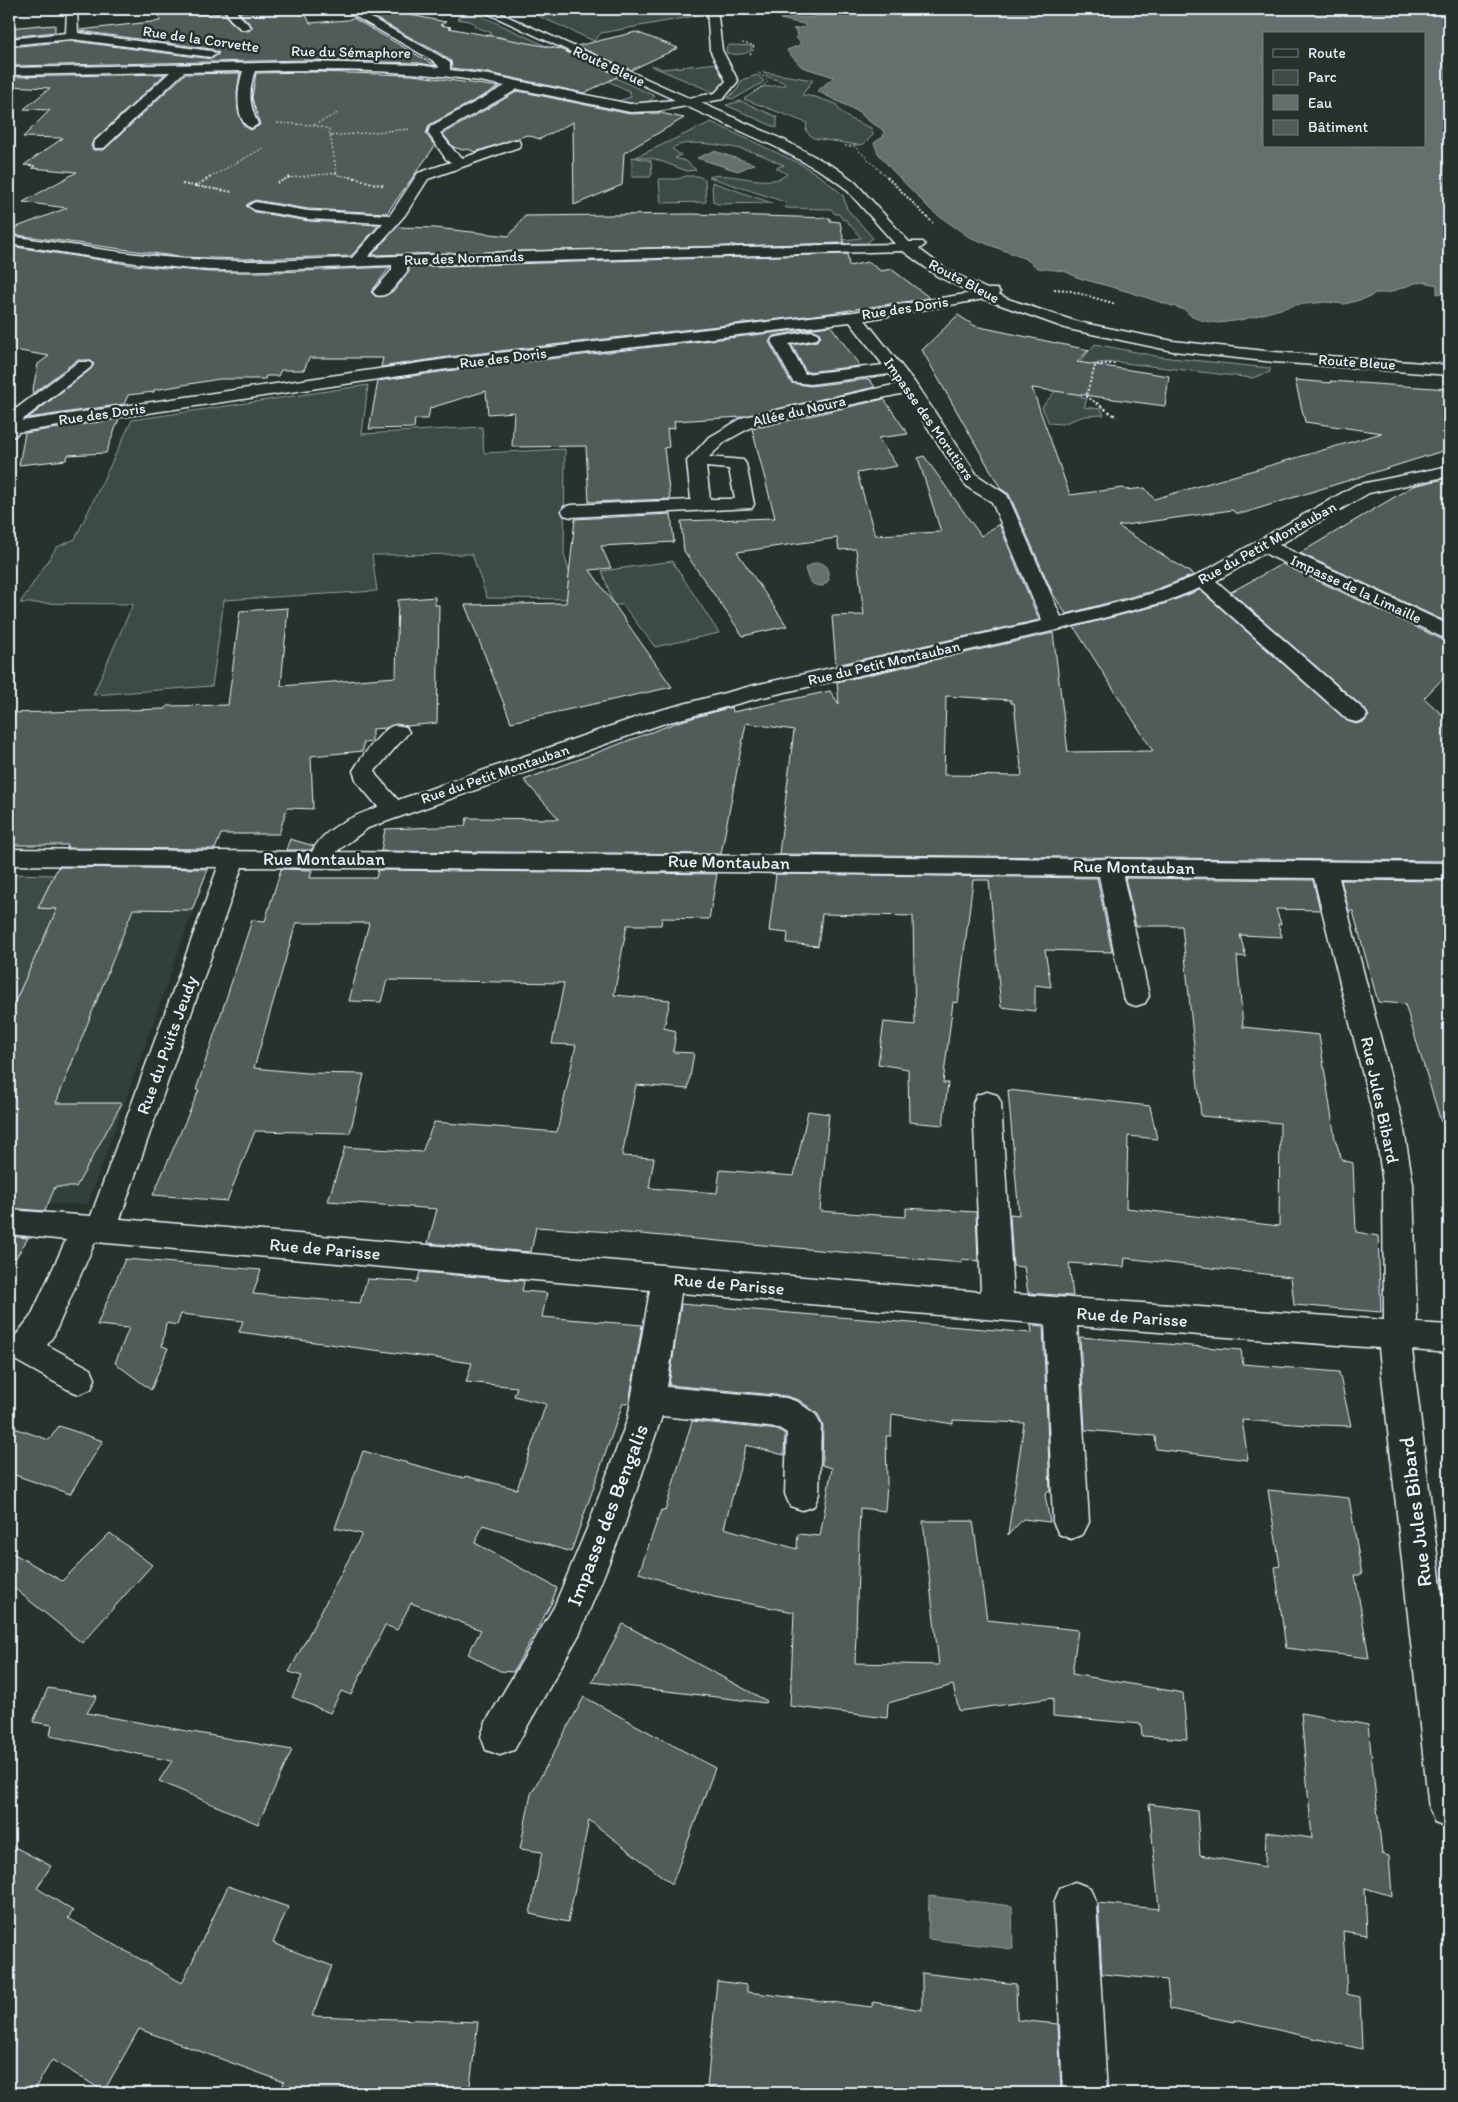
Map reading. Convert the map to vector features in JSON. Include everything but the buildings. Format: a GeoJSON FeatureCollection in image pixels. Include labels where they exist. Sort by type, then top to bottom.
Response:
{"type":"FeatureCollection","features":[{"type":"Feature","properties":{"kind":"street"},"geometry":{"type":"LineString","coordinates":[[72,36],[74,9]]}},
{"type":"Feature","properties":{"kind":"street"},"geometry":{"type":"LineString","coordinates":[[230,9],[234,17],[245,27]]}},
{"type":"Feature","properties":{"kind":"street"},"geometry":{"type":"LineString","coordinates":[[347,9],[444,63],[445,68],[442,72]]}},
{"type":"Feature","properties":{"kind":"street","name":"Route Bleue"},"geometry":{"type":"LineString","coordinates":[[484,9],[694,102]]}},
{"type":"Feature","properties":{"kind":"street","name":"Route Bleue"},"geometry":{"type":"LineString","coordinates":[[501,9],[779,143],[831,171],[850,185],[942,273],[992,292],[1076,318],[1166,337],[1236,346],[1449,361]]}},
{"type":"Feature","properties":{"kind":"street","name":"Rue du Sémaphore"},"geometry":{"type":"LineString","coordinates":[[9,72],[250,67],[390,68],[442,72],[630,108],[658,108],[719,96],[732,81],[716,50],[712,9]]}},
{"type":"Feature","properties":{"kind":"street","name":"Rue de la Corvette"},"geometry":{"type":"LineString","coordinates":[[9,42],[72,36],[256,60],[267,64],[268,67]]}},
{"type":"Feature","properties":{"kind":"street"},"geometry":{"type":"LineString","coordinates":[[250,67],[242,88],[246,111],[252,124]]}},
{"type":"Feature","properties":{"kind":"street"},"geometry":{"type":"LineString","coordinates":[[99,145],[180,69]]}},
{"type":"Feature","properties":{"kind":"street"},"geometry":{"type":"LineString","coordinates":[[461,162],[450,156],[434,133],[435,129],[516,85]]}},
{"type":"Feature","properties":{"kind":"street"},"geometry":{"type":"LineString","coordinates":[[356,262],[400,212],[420,180],[429,173],[514,144]]}},
{"type":"Feature","properties":{"kind":"street"},"geometry":{"type":"LineString","coordinates":[[258,203],[308,215],[393,219]]}},
{"type":"Feature","properties":{"kind":"street","name":"Rue des Normands"},"geometry":{"type":"LineString","coordinates":[[9,240],[210,266],[913,246]]}},
{"type":"Feature","properties":{"kind":"street"},"geometry":{"type":"LineString","coordinates":[[381,292],[400,271],[399,260]]}},
{"type":"Feature","properties":{"kind":"street","name":"Route Bleue"},"geometry":{"type":"LineString","coordinates":[[992,292],[1030,312],[1074,326],[1173,346],[1274,357],[1449,370]]}},
{"type":"Feature","properties":{"kind":"street","name":"Rue des Doris"},"geometry":{"type":"LineString","coordinates":[[9,428],[447,364],[859,323],[992,292]]}},
{"type":"Feature","properties":{"kind":"street"},"geometry":{"type":"LineString","coordinates":[[859,323],[781,340],[778,344],[796,375],[804,379],[894,368]]}},
{"type":"Feature","properties":{"kind":"street","name":"Impasse des Morutiers"},"geometry":{"type":"LineString","coordinates":[[859,323],[909,387],[970,479],[976,486],[990,491],[1000,499],[1054,625]]}},
{"type":"Feature","properties":{"kind":"street"},"geometry":{"type":"LineString","coordinates":[[9,435],[9,422],[84,365]]}},
{"type":"Feature","properties":{"kind":"street","name":"Allée du Noura"},"geometry":{"type":"LineString","coordinates":[[696,462],[711,443],[729,430],[750,420],[909,387]]}},
{"type":"Feature","properties":{"kind":"street"},"geometry":{"type":"LineString","coordinates":[[571,511],[701,506],[745,504],[737,464],[696,462],[701,506]]}},
{"type":"Feature","properties":{"kind":"street","name":"Rue du Petit Montauban"},"geometry":{"type":"LineString","coordinates":[[321,858],[327,846],[360,822],[654,719],[755,692],[1054,625],[1157,598],[1203,580],[1363,489],[1449,471]]}},
{"type":"Feature","properties":{"kind":"street","name":"Impasse de la Limaille"},"geometry":{"type":"LineString","coordinates":[[1263,545],[1449,633]]}},
{"type":"Feature","properties":{"kind":"street"},"geometry":{"type":"LineString","coordinates":[[1203,580],[1356,715]]}},
{"type":"Feature","properties":{"kind":"street"},"geometry":{"type":"LineString","coordinates":[[394,810],[365,777],[364,771],[368,764],[398,732]]}},
{"type":"Feature","properties":{"kind":"street","name":"Rue Montauban"},"geometry":{"type":"LineString","coordinates":[[9,857],[321,858],[1449,871]]}},
{"type":"Feature","properties":{"kind":"street","name":"Rue du Puits Jeudy"},"geometry":{"type":"LineString","coordinates":[[79,1379],[24,1349],[43,1325],[93,1229],[233,859]]}},
{"type":"Feature","properties":{"kind":"street"},"geometry":{"type":"LineString","coordinates":[[1108,866],[1114,886],[1136,996]]}},
{"type":"Feature","properties":{"kind":"street","name":"Rue Jules Bibard"},"geometry":{"type":"LineString","coordinates":[[1324,869],[1389,1124],[1398,1184],[1399,1335],[1444,1724],[1449,1809]]}},
{"type":"Feature","properties":{"kind":"street"},"geometry":{"type":"LineString","coordinates":[[987,1103],[998,1307]]}},
{"type":"Feature","properties":{"kind":"street","name":"Rue de Parisse"},"geometry":{"type":"LineString","coordinates":[[9,1222],[998,1307],[1449,1340]]}},
{"type":"Feature","properties":{"kind":"street","name":"Impasse des Bengalis"},"geometry":{"type":"LineString","coordinates":[[500,1736],[567,1620],[606,1526],[645,1418],[668,1278]]}},
{"type":"Feature","properties":{"kind":"street"},"geometry":{"type":"LineString","coordinates":[[1060,1312],[1071,1522]]}},
{"type":"Feature","properties":{"kind":"street"},"geometry":{"type":"LineString","coordinates":[[648,1400],[786,1413],[804,1426],[802,1494]]}},
{"type":"Feature","properties":{"kind":"street"},"geometry":{"type":"LineString","coordinates":[[1075,1903],[1086,2093]]}},
{"type":"Feature","properties":{"kind":"path"},"geometry":{"type":"LineString","coordinates":[[313,125],[338,113]]}},
{"type":"Feature","properties":{"kind":"path"},"geometry":{"type":"LineString","coordinates":[[252,124],[281,122],[313,125],[329,129],[336,173]]}},
{"type":"Feature","properties":{"kind":"path"},"geometry":{"type":"LineString","coordinates":[[195,186],[276,140],[273,131],[252,124]]}},
{"type":"Feature","properties":{"kind":"path"},"geometry":{"type":"LineString","coordinates":[[330,136],[411,129]]}},
{"type":"Feature","properties":{"kind":"path"},"geometry":{"type":"LineString","coordinates":[[182,184],[258,203],[290,177],[336,173],[340,176],[360,179],[370,184],[416,186]]}},
{"type":"Feature","properties":{"kind":"path"},"geometry":{"type":"LineString","coordinates":[[1052,288],[1068,290],[1122,306]]}},
{"type":"Feature","properties":{"kind":"path"},"geometry":{"type":"LineString","coordinates":[[1117,417],[1086,396],[1095,366],[1099,364],[1121,364]]}},
{"type":"Feature","properties":{"kind":"shaded area"},"geometry":{"type":"Polygon","coordinates":[[[9,874],[205,877],[88,1204],[49,1204],[9,1198],[9,874]]]}},
{"type":"Feature","properties":{"kind":"green space"},"geometry":{"type":"Polygon","coordinates":[[[445,9],[466,9],[655,96],[648,102],[643,103],[618,101],[631,97],[629,91],[589,72],[501,37],[489,35],[492,33],[474,26],[476,25],[470,21],[457,19],[460,17],[443,11],[445,9]]]}},
{"type":"Feature","properties":{"kind":"green space"},"geometry":{"type":"Polygon","coordinates":[[[523,9],[696,9],[695,16],[601,33],[594,41],[523,9]]]}},
{"type":"Feature","properties":{"kind":"green space"},"geometry":{"type":"Polygon","coordinates":[[[730,45],[752,46],[749,52],[737,54],[727,53],[726,48],[730,45]]]}},
{"type":"Feature","properties":{"kind":"green space"},"geometry":{"type":"Polygon","coordinates":[[[727,62],[737,83],[732,91],[718,94],[651,66],[662,69],[727,62]]]}},
{"type":"Feature","properties":{"kind":"green space"},"geometry":{"type":"Polygon","coordinates":[[[763,72],[813,80],[802,95],[836,104],[846,116],[871,128],[873,135],[864,144],[858,145],[813,138],[806,131],[807,123],[744,99],[762,87],[786,85],[781,81],[768,77],[763,72]]]}},
{"type":"Feature","properties":{"kind":"green space"},"geometry":{"type":"Polygon","coordinates":[[[757,75],[764,81],[762,83],[734,99],[727,98],[737,90],[742,80],[757,75]]]}},
{"type":"Feature","properties":{"kind":"green space"},"geometry":{"type":"Polygon","coordinates":[[[741,101],[777,117],[777,128],[726,105],[741,101]]]}},
{"type":"Feature","properties":{"kind":"green space"},"geometry":{"type":"Polygon","coordinates":[[[711,122],[801,164],[824,179],[843,195],[847,209],[873,238],[867,243],[811,244],[861,238],[846,220],[842,219],[839,214],[835,214],[831,209],[786,208],[785,202],[709,177],[727,176],[771,180],[787,174],[776,168],[784,165],[759,154],[713,144],[688,143],[678,145],[672,149],[681,155],[675,158],[686,161],[696,170],[687,171],[655,159],[636,157],[711,122]]]}},
{"type":"Feature","properties":{"kind":"green space"},"geometry":{"type":"Polygon","coordinates":[[[632,157],[651,161],[652,174],[650,177],[632,177],[632,157]]]}},
{"type":"Feature","properties":{"kind":"green space"},"geometry":{"type":"Polygon","coordinates":[[[686,176],[697,176],[705,179],[706,202],[661,203],[659,179],[678,179],[686,176]]]}},
{"type":"Feature","properties":{"kind":"green space"},"geometry":{"type":"Polygon","coordinates":[[[712,182],[772,203],[718,204],[713,202],[712,182]]]}},
{"type":"Feature","properties":{"kind":"green space"},"geometry":{"type":"Polygon","coordinates":[[[1095,344],[1161,357],[1270,368],[1270,372],[1252,378],[1116,362],[1098,363],[1093,366],[1081,397],[1087,399],[1084,407],[1101,409],[1104,415],[1084,416],[1062,424],[1049,423],[1042,407],[1095,344]]]}},
{"type":"Feature","properties":{"kind":"green space"},"geometry":{"type":"Polygon","coordinates":[[[1311,354],[1449,364],[1449,366],[1312,356],[1311,354]]]}},
{"type":"Feature","properties":{"kind":"green space"},"geometry":{"type":"Polygon","coordinates":[[[368,385],[362,434],[482,427],[484,453],[565,449],[564,554],[577,599],[487,598],[472,554],[372,555],[377,591],[224,600],[212,686],[93,695],[133,604],[20,603],[57,547],[75,539],[132,420],[368,385]]]}},
{"type":"Feature","properties":{"kind":"green space"},"geometry":{"type":"Polygon","coordinates":[[[672,561],[719,633],[655,647],[623,605],[614,605],[602,571],[672,561]]]}},
{"type":"Feature","properties":{"kind":"green space"},"geometry":{"type":"Polygon","coordinates":[[[9,874],[54,875],[38,908],[57,909],[9,1015],[9,874]]]}},
{"type":"Feature","properties":{"kind":"water"},"geometry":{"type":"Polygon","coordinates":[[[821,9],[1449,9],[1449,291],[1437,294],[1437,285],[1424,282],[1415,283],[1388,293],[1375,293],[1370,297],[1345,304],[1326,302],[1295,305],[1241,320],[1219,323],[1192,317],[1185,310],[1079,278],[1064,271],[1038,268],[1026,259],[969,237],[932,211],[878,153],[874,143],[883,137],[882,129],[867,120],[859,112],[817,91],[834,77],[802,67],[788,52],[787,50],[798,46],[801,42],[796,38],[798,34],[793,29],[806,27],[804,24],[780,19],[791,17],[808,18],[824,12],[821,9]]]}},
{"type":"Feature","properties":{"kind":"water"},"geometry":{"type":"Polygon","coordinates":[[[714,151],[754,164],[738,171],[697,158],[714,151]]]}},
{"type":"Feature","properties":{"kind":"water"},"geometry":{"type":"Polygon","coordinates":[[[815,563],[822,563],[827,567],[829,580],[823,586],[810,582],[807,576],[805,568],[815,563]]]}},
{"type":"Feature","properties":{"kind":"water"},"geometry":{"type":"Polygon","coordinates":[[[929,1896],[1012,1906],[1013,1949],[928,1939],[929,1896]]]}}]}
